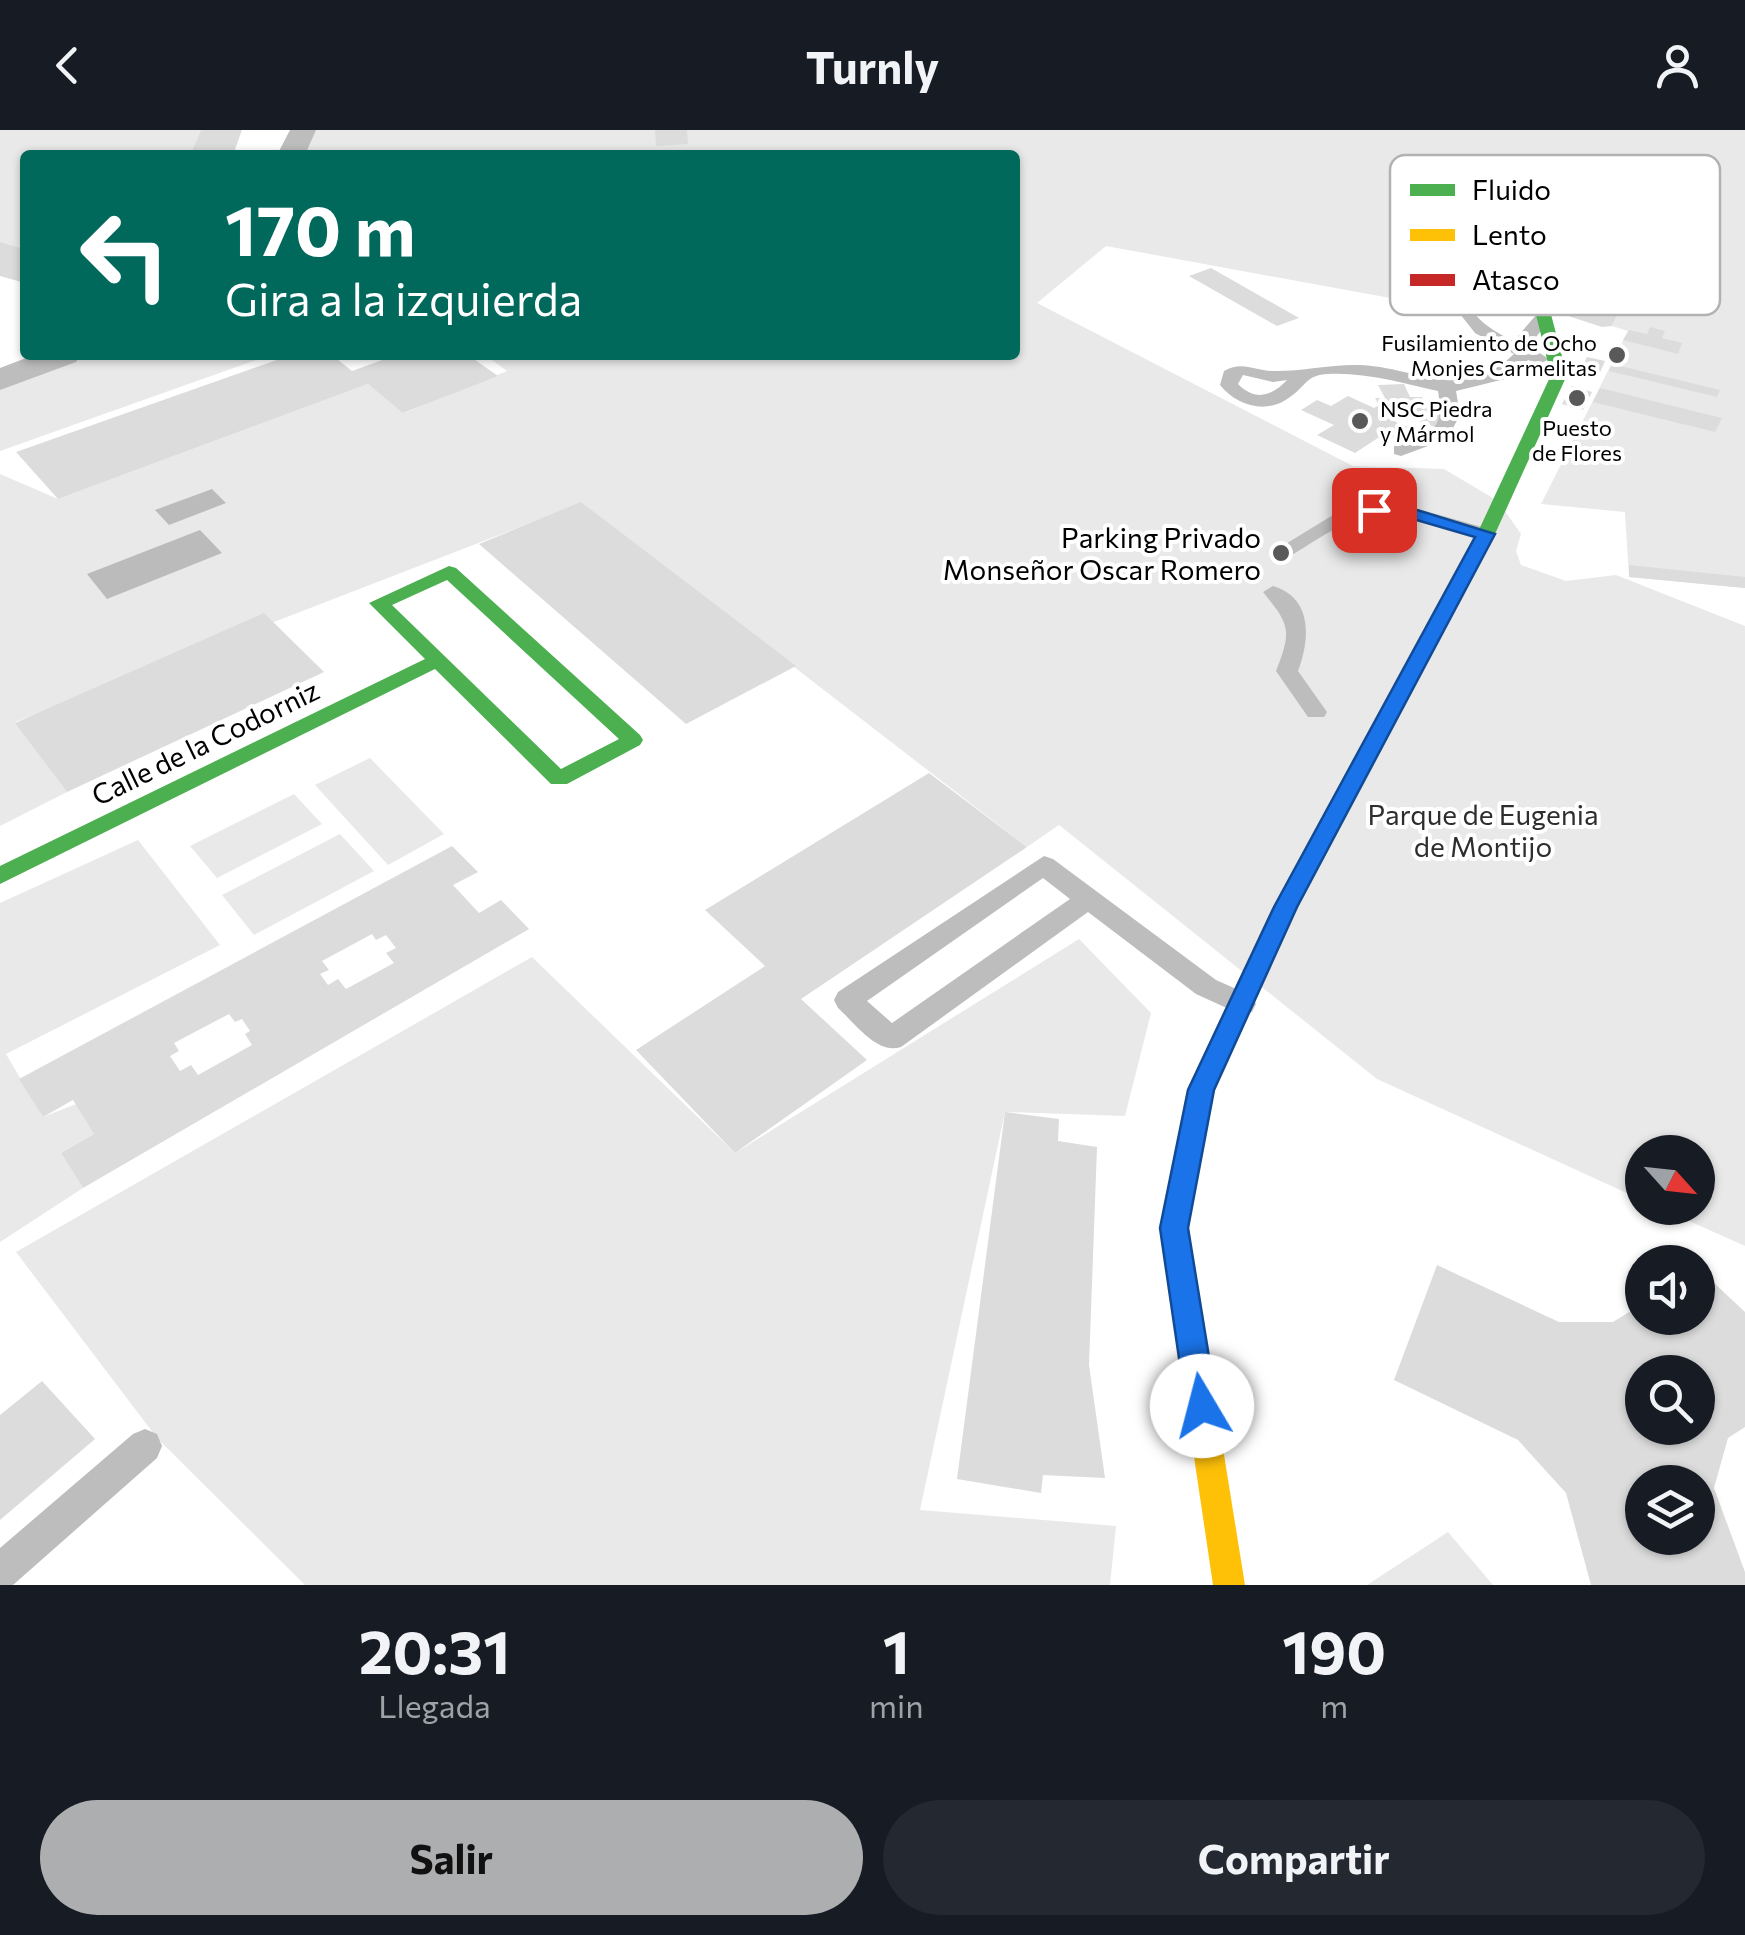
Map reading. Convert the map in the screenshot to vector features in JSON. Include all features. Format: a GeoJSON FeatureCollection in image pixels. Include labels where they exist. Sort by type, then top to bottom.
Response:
{"type":"FeatureCollection","features":[{"type":"Feature","properties":{"kind":"street"},"geometry":{"type":"LineString","coordinates":[[1229,1585],[1174,1228],[1201,1090],[1286,907],[1486,534],[1560,375],[1556,350],[1541,315]]}},
{"type":"Feature","properties":{"kind":"street"},"geometry":{"type":"LineString","coordinates":[[0,380],[51,360]]}},
{"type":"Feature","properties":{"kind":"street"},"geometry":{"type":"LineString","coordinates":[[449,572],[633,740],[559,779],[436,662],[379,603],[449,572]]}},
{"type":"Feature","properties":{"kind":"street","name":"Calle de la Codorniz"},"geometry":{"type":"LineString","coordinates":[[0,876],[436,662]]}},
{"type":"Feature","properties":{"kind":"lane"},"geometry":{"type":"LineString","coordinates":[[1463,315],[1475,327],[1526,352],[1560,375]]}},
{"type":"Feature","properties":{"kind":"lane"},"geometry":{"type":"LineString","coordinates":[[1299,376],[1328,369],[1372,371],[1446,388],[1503,374],[1526,352],[1527,336],[1542,319]]}},
{"type":"Feature","properties":{"kind":"lane"},"geometry":{"type":"LineString","coordinates":[[1401,450],[1440,434],[1451,415],[1446,388]]}},
{"type":"Feature","properties":{"kind":"lane"},"geometry":{"type":"LineString","coordinates":[[1281,553],[1346,517],[1374,510],[1404,511],[1486,534]]}},
{"type":"Feature","properties":{"kind":"lane"},"geometry":{"type":"LineString","coordinates":[[1273,592],[1292,608],[1299,628],[1287,672],[1316,712]]}},
{"type":"Feature","properties":{"kind":"lane"},"geometry":{"type":"LineString","coordinates":[[1088,899],[891,1039],[848,1000],[1044,865],[1206,987],[1242,1004]]}},
{"type":"Feature","properties":{"kind":"lane"},"geometry":{"type":"LineString","coordinates":[[0,1572],[145,1446]]}},
{"type":"Feature","properties":{"kind":"green space"},"geometry":{"type":"Polygon","coordinates":[[[0,130],[201,130],[192,150],[20,150],[20,248],[0,242],[0,130]]]}},
{"type":"Feature","properties":{"kind":"green space","name":"Parque de Eugenia de Montijo"},"geometry":{"type":"Polygon","coordinates":[[[295,130],[1745,130],[1745,588],[1629,577],[1625,512],[1541,504],[1628,331],[1612,326],[1617,315],[1720,315],[1720,155],[1390,155],[1390,298],[1106,246],[1037,303],[1353,466],[1444,469],[1498,501],[1521,534],[1516,551],[1521,565],[1566,581],[1616,575],[1745,626],[1745,1246],[1698,1225],[1715,1225],[1715,1135],[1625,1135],[1625,1192],[1377,1079],[1059,825],[1027,847],[582,503],[15,722],[67,792],[0,826],[0,474],[58,499],[368,384],[404,413],[507,371],[492,360],[1020,360],[1020,150],[287,150],[295,130]]]}},
{"type":"Feature","properties":{"kind":"green space"},"geometry":{"type":"Polygon","coordinates":[[[53,360],[256,360],[0,451],[0,380],[53,360]]]}},
{"type":"Feature","properties":{"kind":"green space"},"geometry":{"type":"Polygon","coordinates":[[[370,758],[444,834],[388,865],[315,785],[370,758]]]}},
{"type":"Feature","properties":{"kind":"green space"},"geometry":{"type":"Polygon","coordinates":[[[294,794],[322,824],[217,878],[190,846],[294,794]]]}},
{"type":"Feature","properties":{"kind":"green space"},"geometry":{"type":"Polygon","coordinates":[[[340,834],[374,871],[254,935],[222,895],[340,834]]]}},
{"type":"Feature","properties":{"kind":"green space"},"geometry":{"type":"Polygon","coordinates":[[[138,840],[220,945],[6,1054],[43,1117],[76,1104],[94,1134],[61,1153],[83,1188],[0,1242],[0,903],[138,840]]]}},
{"type":"Feature","properties":{"kind":"green space"},"geometry":{"type":"Polygon","coordinates":[[[1079,939],[1151,1013],[1125,1116],[1005,1112],[920,1510],[1116,1526],[1110,1585],[305,1585],[157,1438],[16,1252],[532,957],[735,1153],[1079,939]]]}},
{"type":"Feature","properties":{"kind":"green space"},"geometry":{"type":"Polygon","coordinates":[[[1448,1532],[1493,1585],[1367,1585],[1448,1532]]]}},
{"type":"Feature","properties":{"kind":"shaded area"},"geometry":{"type":"Polygon","coordinates":[[[212,489],[226,503],[169,525],[155,510],[212,489]]]}},
{"type":"Feature","properties":{"kind":"shaded area"},"geometry":{"type":"Polygon","coordinates":[[[200,530],[222,553],[107,599],[87,574],[200,530]]]}},
{"type":"Feature","properties":{"kind":"building"},"geometry":{"type":"Polygon","coordinates":[[[201,130],[242,130],[235,150],[192,150],[201,130]]]}},
{"type":"Feature","properties":{"kind":"building"},"geometry":{"type":"Polygon","coordinates":[[[655,130],[687,130],[688,144],[656,146],[655,130]]]}},
{"type":"Feature","properties":{"kind":"building"},"geometry":{"type":"Polygon","coordinates":[[[0,242],[20,248],[20,282],[0,276],[0,242]]]}},
{"type":"Feature","properties":{"kind":"building"},"geometry":{"type":"Polygon","coordinates":[[[1211,268],[1299,318],[1277,326],[1189,276],[1211,268]]]}},
{"type":"Feature","properties":{"kind":"building"},"geometry":{"type":"Polygon","coordinates":[[[1565,315],[1617,315],[1612,326],[1602,327],[1565,315]]]}},
{"type":"Feature","properties":{"kind":"building"},"geometry":{"type":"Polygon","coordinates":[[[1650,327],[1665,331],[1662,338],[1682,343],[1678,354],[1623,340],[1629,330],[1647,334],[1650,327]]]}},
{"type":"Feature","properties":{"kind":"building","name":"Puesto de Flores"},"geometry":{"type":"Polygon","coordinates":[[[1587,357],[1605,361],[1598,377],[1580,373],[1587,357]]]}},
{"type":"Feature","properties":{"kind":"building"},"geometry":{"type":"Polygon","coordinates":[[[277,360],[338,360],[352,371],[382,360],[475,360],[498,376],[403,413],[368,384],[58,499],[16,452],[277,360]]]}},
{"type":"Feature","properties":{"kind":"building"},"geometry":{"type":"Polygon","coordinates":[[[1612,364],[1720,390],[1717,397],[1609,371],[1612,364]]]}},
{"type":"Feature","properties":{"kind":"building","name":"NSC Piedra y Mármol"},"geometry":{"type":"Polygon","coordinates":[[[1404,384],[1410,397],[1422,397],[1430,410],[1444,413],[1438,428],[1410,418],[1387,418],[1419,432],[1403,442],[1384,434],[1355,453],[1317,435],[1334,425],[1301,410],[1317,400],[1331,406],[1348,396],[1374,408],[1379,405],[1375,398],[1385,398],[1378,385],[1404,384]]]}},
{"type":"Feature","properties":{"kind":"building","name":"Puesto de Flores"},"geometry":{"type":"Polygon","coordinates":[[[1572,386],[1592,392],[1583,410],[1562,404],[1572,386]]]}},
{"type":"Feature","properties":{"kind":"building"},"geometry":{"type":"Polygon","coordinates":[[[1600,388],[1722,418],[1715,432],[1593,402],[1600,388]]]}},
{"type":"Feature","properties":{"kind":"building"},"geometry":{"type":"Polygon","coordinates":[[[581,502],[796,666],[686,724],[479,544],[581,502]]]}},
{"type":"Feature","properties":{"kind":"building"},"geometry":{"type":"Polygon","coordinates":[[[1629,565],[1745,577],[1745,588],[1629,577],[1629,565]]]}},
{"type":"Feature","properties":{"kind":"building"},"geometry":{"type":"Polygon","coordinates":[[[264,613],[324,672],[67,792],[15,723],[264,613]]]}},
{"type":"Feature","properties":{"kind":"building"},"geometry":{"type":"Polygon","coordinates":[[[929,773],[1027,847],[801,999],[867,1060],[735,1153],[636,1050],[765,966],[705,910],[929,773]]]}},
{"type":"Feature","properties":{"kind":"building"},"geometry":{"type":"Polygon","coordinates":[[[452,846],[478,872],[453,885],[479,913],[501,900],[529,929],[83,1188],[61,1153],[94,1134],[73,1100],[43,1117],[19,1079],[452,846]],[[372,934],[322,961],[329,970],[320,974],[328,985],[338,979],[346,989],[394,963],[386,953],[396,948],[386,935],[376,940],[372,934]],[[229,1014],[174,1043],[179,1051],[170,1056],[180,1071],[191,1065],[198,1075],[252,1045],[245,1034],[250,1031],[242,1019],[235,1022],[229,1014]]]}},
{"type":"Feature","properties":{"kind":"building"},"geometry":{"type":"Polygon","coordinates":[[[1005,1112],[1059,1119],[1058,1141],[1097,1147],[1089,1365],[1105,1478],[1043,1475],[1041,1493],[957,1479],[1005,1112]]]}},
{"type":"Feature","properties":{"kind":"building"},"geometry":{"type":"Polygon","coordinates":[[[1437,1265],[1559,1322],[1613,1322],[1625,1315],[1625,1335],[1715,1335],[1715,1284],[1745,1312],[1745,1427],[1728,1438],[1715,1484],[1715,1465],[1625,1465],[1625,1555],[1715,1555],[1715,1491],[1745,1572],[1745,1585],[1591,1585],[1566,1493],[1518,1440],[1394,1380],[1437,1265]]]}},
{"type":"Feature","properties":{"kind":"building"},"geometry":{"type":"Polygon","coordinates":[[[42,1381],[95,1439],[0,1520],[0,1415],[42,1381]]]}},
{"type":"Feature","properties":{"kind":"traffic: fast"},"geometry":{"type":"LineString","coordinates":[[1231,1026],[1286,907],[1486,534],[1559,375],[1542,315]]}},
{"type":"Feature","properties":{"kind":"traffic: fast"},"geometry":{"type":"LineString","coordinates":[[449,572],[633,740],[559,779],[379,603],[449,572]]}},
{"type":"Feature","properties":{"kind":"traffic: fast"},"geometry":{"type":"LineString","coordinates":[[0,876],[436,661]]}},
{"type":"Feature","properties":{"kind":"traffic: slow"},"geometry":{"type":"LineString","coordinates":[[1182,1281],[1229,1585]]}},
{"type":"Feature","properties":{"kind":"traffic: jam"},"geometry":{"type":"LineString","coordinates":[[1182,1281],[1174,1228],[1201,1090],[1231,1026]]}},
{"type":"Feature","properties":{"kind":"place","name":"Fusilamiento de Ocho Monjes Carmelitas"},"geometry":{"type":"Point","coordinates":[1617,355]}},
{"type":"Feature","properties":{"kind":"place","name":"Puesto de Flores"},"geometry":{"type":"Point","coordinates":[1577,398]}},
{"type":"Feature","properties":{"kind":"place","name":"NSC Piedra y Mármol"},"geometry":{"type":"Point","coordinates":[1360,421]}},
{"type":"Feature","properties":{"kind":"place","name":"Parking Privado Monseñor Oscar Romero"},"geometry":{"type":"Point","coordinates":[1281,553]}},
{"type":"Feature","properties":{"kind":"route"},"geometry":{"type":"LineString","coordinates":[[1202,1406],[1174,1228],[1201,1090],[1256,979],[1286,907],[1486,534],[1404,511],[1374,510]]}}]}
